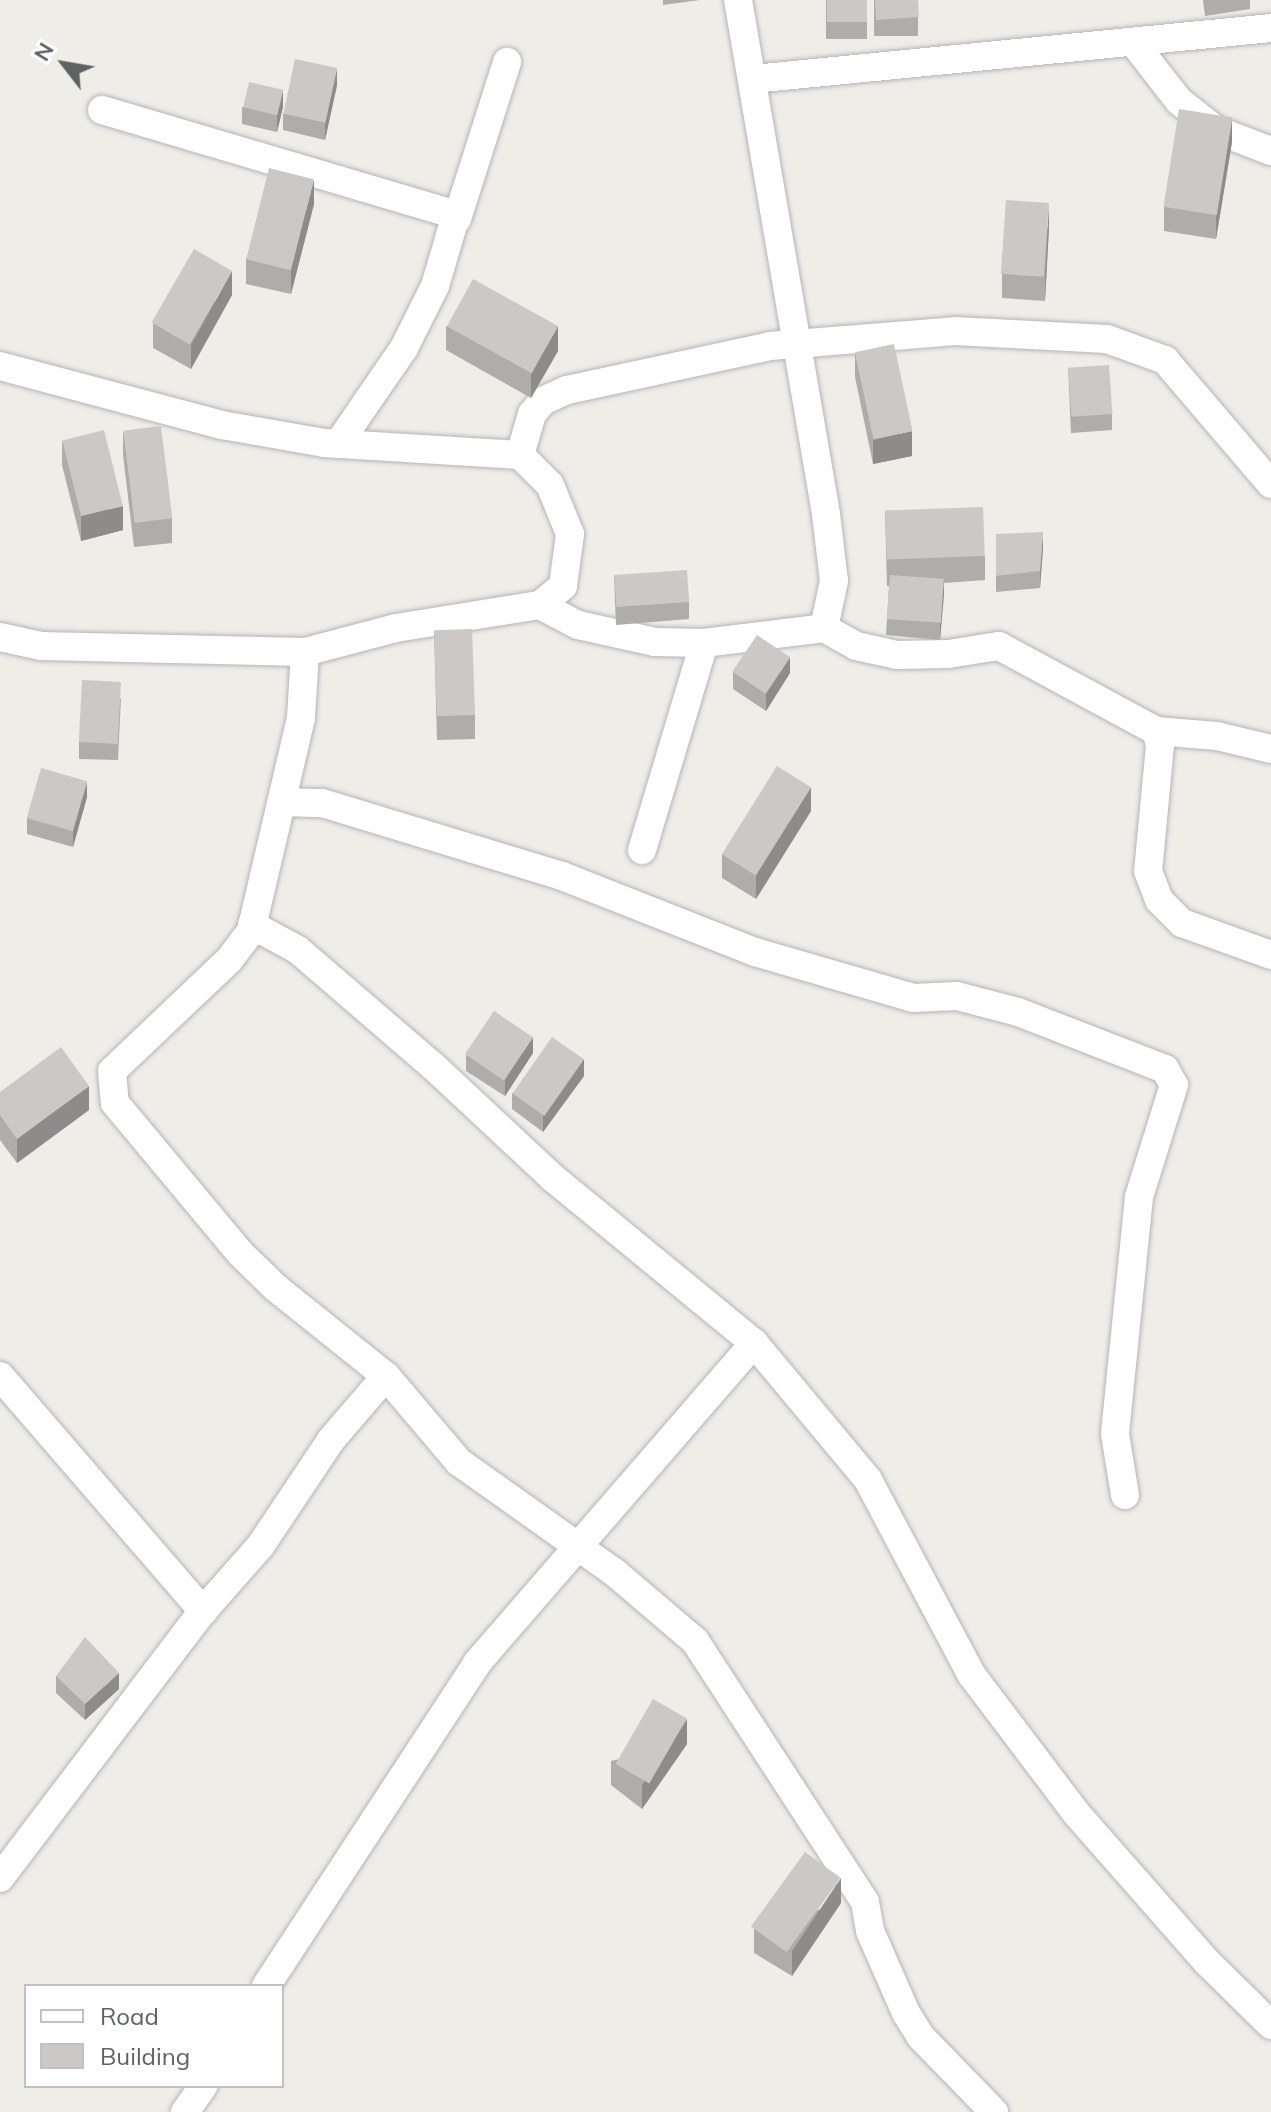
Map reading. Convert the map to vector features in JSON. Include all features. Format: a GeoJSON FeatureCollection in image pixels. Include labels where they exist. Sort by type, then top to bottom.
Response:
{"type":"FeatureCollection","features":[{"type":"Feature","properties":{"kind":"street"},"geometry":{"type":"LineString","coordinates":[[738,0],[801,344],[834,581],[824,628]]}},
{"type":"Feature","properties":{"kind":"street"},"geometry":{"type":"LineString","coordinates":[[753,79],[1271,28]]}},
{"type":"Feature","properties":{"kind":"street"},"geometry":{"type":"LineString","coordinates":[[1133,42],[1179,101],[1216,130],[1271,151]]}},
{"type":"Feature","properties":{"kind":"street"},"geometry":{"type":"LineString","coordinates":[[338,444],[404,348],[435,286],[507,62]]}},
{"type":"Feature","properties":{"kind":"street"},"geometry":{"type":"LineString","coordinates":[[102,110],[449,211],[457,219]]}},
{"type":"Feature","properties":{"kind":"street"},"geometry":{"type":"LineString","coordinates":[[520,455],[532,414],[543,401],[567,390],[770,346],[955,331],[1107,339],[1165,360],[1271,484]]}},
{"type":"Feature","properties":{"kind":"street"},"geometry":{"type":"LineString","coordinates":[[0,366],[222,425],[338,444],[520,455],[550,485],[570,534],[563,586],[540,605],[396,628],[305,652],[41,646],[0,637]]}},
{"type":"Feature","properties":{"kind":"street"},"geometry":{"type":"LineString","coordinates":[[540,605],[578,625],[655,642],[704,643],[824,628],[856,646],[897,655],[999,646],[1156,731],[1217,736],[1271,749]]}},
{"type":"Feature","properties":{"kind":"street"},"geometry":{"type":"LineString","coordinates":[[642,850],[704,643]]}},
{"type":"Feature","properties":{"kind":"street"},"geometry":{"type":"LineString","coordinates":[[305,652],[301,718],[284,802],[252,925],[229,960],[112,1071],[115,1103],[240,1253],[287,1298],[386,1376],[459,1462],[577,1550],[614,1572],[695,1641],[865,1902],[870,1931],[894,1993],[921,2037],[994,2112]]}},
{"type":"Feature","properties":{"kind":"street"},"geometry":{"type":"LineString","coordinates":[[1156,731],[1160,745],[1148,871],[1159,900],[1182,923],[1271,955]]}},
{"type":"Feature","properties":{"kind":"street"},"geometry":{"type":"LineString","coordinates":[[284,802],[322,803],[562,876],[755,952],[913,998],[957,996],[1018,1012],[1165,1069],[1174,1085],[1139,1197],[1115,1434],[1125,1495]]}},
{"type":"Feature","properties":{"kind":"street"},"geometry":{"type":"LineString","coordinates":[[252,925],[298,950],[433,1066],[553,1178],[754,1343],[868,1480],[971,1674],[1047,1775],[1132,1878],[1271,2025]]}},
{"type":"Feature","properties":{"kind":"street"},"geometry":{"type":"LineString","coordinates":[[267,1984],[477,1663],[754,1343]]}},
{"type":"Feature","properties":{"kind":"street"},"geometry":{"type":"LineString","coordinates":[[0,1376],[203,1611]]}},
{"type":"Feature","properties":{"kind":"street"},"geometry":{"type":"LineString","coordinates":[[1,1874],[203,1611],[261,1545],[331,1440],[386,1376]]}},
{"type":"Feature","properties":{"kind":"street"},"geometry":{"type":"LineString","coordinates":[[185,2112],[202,2088]]}},
{"type":"Feature","properties":{"kind":"building"},"geometry":{"type":"Polygon","coordinates":[[[827,0],[867,0],[867,22],[827,22],[827,0]]]}},
{"type":"Feature","properties":{"kind":"building"},"geometry":{"type":"Polygon","coordinates":[[[875,0],[918,0],[919,17],[876,20],[875,0]]]}},
{"type":"Feature","properties":{"kind":"building"},"geometry":{"type":"Polygon","coordinates":[[[295,59],[337,68],[325,123],[283,114],[295,59]]]}},
{"type":"Feature","properties":{"kind":"building"},"geometry":{"type":"Polygon","coordinates":[[[249,82],[283,90],[277,115],[243,107],[249,82]]]}},
{"type":"Feature","properties":{"kind":"building"},"geometry":{"type":"Polygon","coordinates":[[[1179,109],[1232,117],[1217,215],[1164,207],[1179,109]]]}},
{"type":"Feature","properties":{"kind":"building"},"geometry":{"type":"Polygon","coordinates":[[[269,168],[314,179],[291,270],[246,259],[269,168]]]}},
{"type":"Feature","properties":{"kind":"building"},"geometry":{"type":"Polygon","coordinates":[[[1006,200],[1049,203],[1044,277],[1001,274],[1006,200]]]}},
{"type":"Feature","properties":{"kind":"building"},"geometry":{"type":"Polygon","coordinates":[[[194,249],[232,271],[190,345],[152,323],[194,249]]]}},
{"type":"Feature","properties":{"kind":"building"},"geometry":{"type":"Polygon","coordinates":[[[473,279],[558,326],[532,373],[447,326],[473,279]]]}},
{"type":"Feature","properties":{"kind":"building"},"geometry":{"type":"Polygon","coordinates":[[[894,344],[913,431],[873,439],[855,352],[894,344]]]}},
{"type":"Feature","properties":{"kind":"building"},"geometry":{"type":"Polygon","coordinates":[[[1109,365],[1112,414],[1072,417],[1068,368],[1109,365]]]}},
{"type":"Feature","properties":{"kind":"building"},"geometry":{"type":"Polygon","coordinates":[[[161,426],[172,518],[135,523],[123,431],[161,426]]]}},
{"type":"Feature","properties":{"kind":"building"},"geometry":{"type":"Polygon","coordinates":[[[104,430],[123,506],[81,516],[62,440],[104,430]]]}},
{"type":"Feature","properties":{"kind":"building"},"geometry":{"type":"Polygon","coordinates":[[[983,507],[985,556],[887,559],[885,510],[983,507]]]}},
{"type":"Feature","properties":{"kind":"building"},"geometry":{"type":"Polygon","coordinates":[[[1043,532],[1040,571],[996,576],[996,534],[1043,532]]]}},
{"type":"Feature","properties":{"kind":"building"},"geometry":{"type":"Polygon","coordinates":[[[687,570],[689,602],[616,607],[614,575],[687,570]]]}},
{"type":"Feature","properties":{"kind":"building"},"geometry":{"type":"Polygon","coordinates":[[[890,575],[944,579],[941,623],[887,619],[890,575]]]}},
{"type":"Feature","properties":{"kind":"building"},"geometry":{"type":"Polygon","coordinates":[[[472,629],[475,715],[437,716],[434,630],[472,629]]]}},
{"type":"Feature","properties":{"kind":"building"},"geometry":{"type":"Polygon","coordinates":[[[757,635],[790,657],[766,694],[732,671],[757,635]]]}},
{"type":"Feature","properties":{"kind":"building"},"geometry":{"type":"Polygon","coordinates":[[[82,680],[121,682],[118,744],[79,742],[82,680]]]}},
{"type":"Feature","properties":{"kind":"building"},"geometry":{"type":"Polygon","coordinates":[[[777,766],[811,787],[756,875],[722,854],[777,766]]]}},
{"type":"Feature","properties":{"kind":"building"},"geometry":{"type":"Polygon","coordinates":[[[41,768],[87,781],[73,831],[27,818],[41,768]]]}},
{"type":"Feature","properties":{"kind":"building"},"geometry":{"type":"Polygon","coordinates":[[[494,1011],[533,1037],[504,1080],[465,1054],[494,1011]]]}},
{"type":"Feature","properties":{"kind":"building"},"geometry":{"type":"Polygon","coordinates":[[[552,1037],[584,1059],[544,1116],[512,1094],[552,1037]]]}},
{"type":"Feature","properties":{"kind":"building"},"geometry":{"type":"Polygon","coordinates":[[[61,1047],[89,1086],[17,1139],[0,1115],[0,1092],[61,1047]]]}},
{"type":"Feature","properties":{"kind":"building"},"geometry":{"type":"Polygon","coordinates":[[[85,1637],[119,1673],[85,1704],[56,1676],[85,1637]]]}},
{"type":"Feature","properties":{"kind":"building"},"geometry":{"type":"Polygon","coordinates":[[[653,1699],[687,1718],[649,1783],[616,1764],[653,1699]]]}},
{"type":"Feature","properties":{"kind":"building"},"geometry":{"type":"Polygon","coordinates":[[[805,1852],[841,1878],[787,1952],[751,1926],[805,1852]]]}}]}
